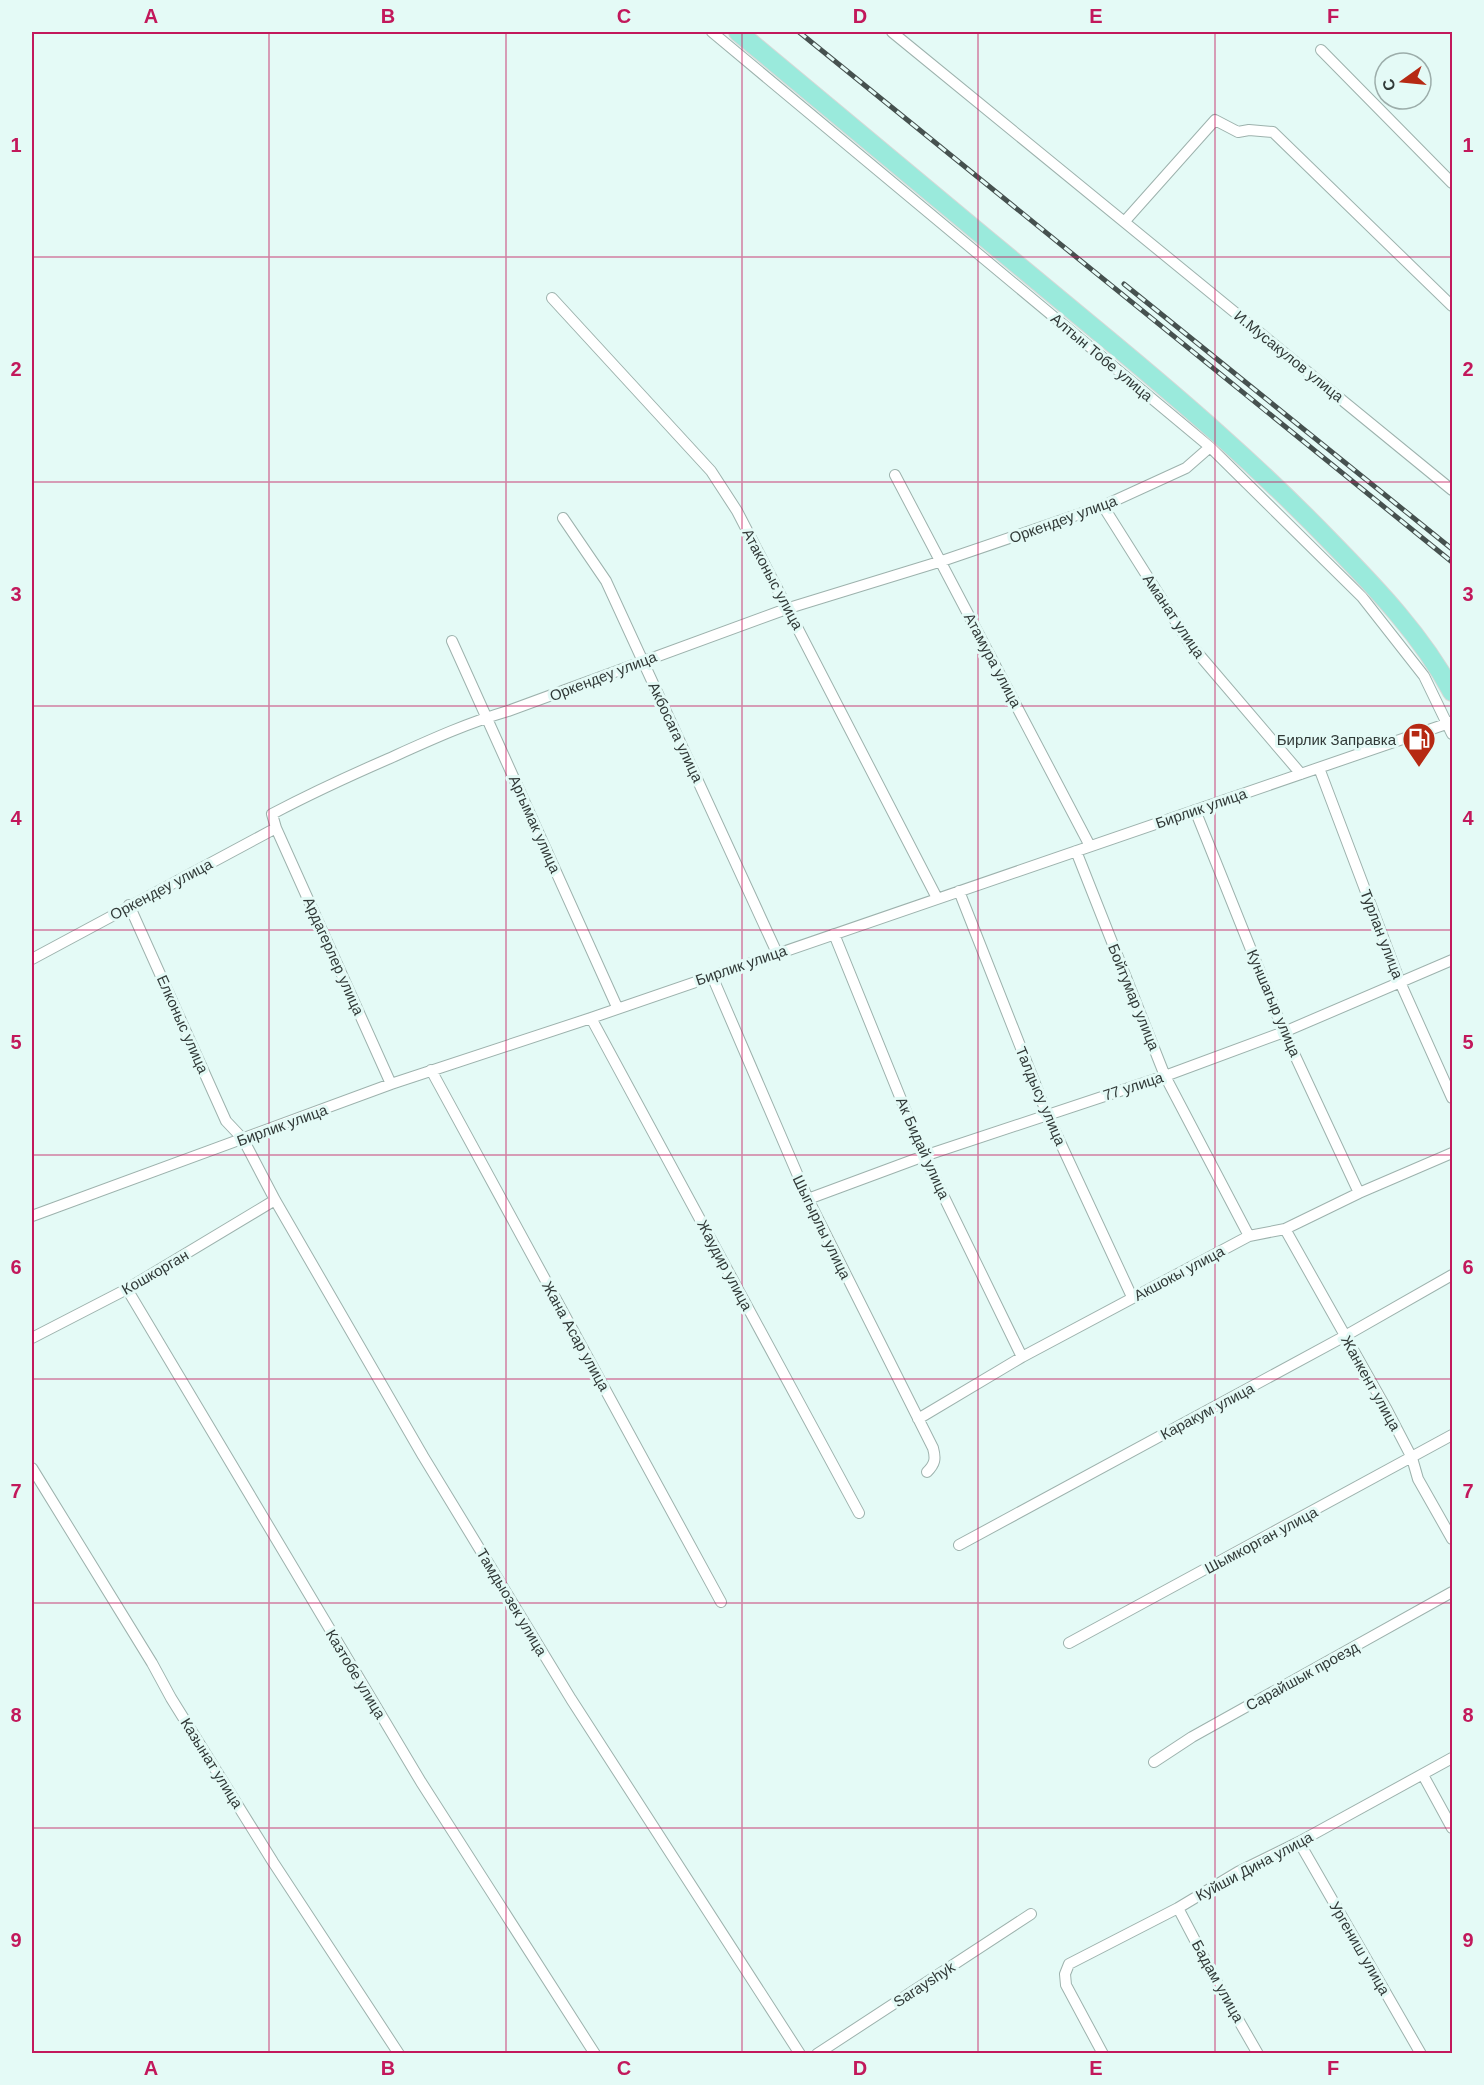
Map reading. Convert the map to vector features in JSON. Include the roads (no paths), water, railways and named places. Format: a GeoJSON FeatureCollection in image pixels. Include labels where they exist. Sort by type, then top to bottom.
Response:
{"type":"FeatureCollection","features":[{"type":"Feature","properties":{"kind":"highway"},"geometry":{"type":"LineString","coordinates":[[738,32],[1200,417],[1277,487],[1359,570],[1396,612],[1420,642],[1452,692]]}},
{"type":"Feature","properties":{"kind":"highway"},"geometry":{"type":"LineString","coordinates":[[756,32],[1240,436],[1368,562],[1430,635],[1452,668]]}},
{"type":"Feature","properties":{"kind":"street","name":"Алтын Тобе улица"},"geometry":{"type":"LineString","coordinates":[[712,32],[1210,447],[1362,597],[1424,676],[1451,727]]}},
{"type":"Feature","properties":{"kind":"street","name":"И.Мусакулов улица"},"geometry":{"type":"LineString","coordinates":[[892,32],[1452,490]]}},
{"type":"Feature","properties":{"kind":"street"},"geometry":{"type":"LineString","coordinates":[[1321,50],[1452,183]]}},
{"type":"Feature","properties":{"kind":"street"},"geometry":{"type":"LineString","coordinates":[[1125,221],[1215,120],[1238,132],[1249,130],[1273,132],[1452,306]]}},
{"type":"Feature","properties":{"kind":"street","name":"Атаконыс улица"},"geometry":{"type":"LineString","coordinates":[[552,298],[711,471],[737,511],[937,898]]}},
{"type":"Feature","properties":{"kind":"street","name":"Оркендеу улица"},"geometry":{"type":"LineString","coordinates":[[32,959],[276,828],[272,814],[309,794],[385,760],[488,717],[789,608],[942,561],[1103,506],[1186,468],[1210,447]]}},
{"type":"Feature","properties":{"kind":"street","name":"Атамура улица"},"geometry":{"type":"LineString","coordinates":[[895,475],[1090,846]]}},
{"type":"Feature","properties":{"kind":"street","name":"Аманат улица"},"geometry":{"type":"LineString","coordinates":[[1103,506],[1190,644],[1301,774]]}},
{"type":"Feature","properties":{"kind":"street","name":"Акбосага улица"},"geometry":{"type":"LineString","coordinates":[[563,518],[606,580],[777,953]]}},
{"type":"Feature","properties":{"kind":"street","name":"Аргымак улица"},"geometry":{"type":"LineString","coordinates":[[452,640],[617,1008]]}},
{"type":"Feature","properties":{"kind":"street","name":"Бирлик улица"},"geometry":{"type":"LineString","coordinates":[[32,1216],[431,1070],[591,1018],[1301,774],[1451,727]]}},
{"type":"Feature","properties":{"kind":"street","name":"Турлан улица"},"geometry":{"type":"LineString","coordinates":[[1319,768],[1400,982],[1452,1098]]}},
{"type":"Feature","properties":{"kind":"street","name":"Куншагыр улица"},"geometry":{"type":"LineString","coordinates":[[1195,810],[1284,1032],[1359,1193]]}},
{"type":"Feature","properties":{"kind":"street","name":"Ардагерлер улица"},"geometry":{"type":"LineString","coordinates":[[276,828],[392,1084]]}},
{"type":"Feature","properties":{"kind":"street","name":"Бойтумар улица"},"geometry":{"type":"LineString","coordinates":[[1076,851],[1165,1076],[1249,1236]]}},
{"type":"Feature","properties":{"kind":"street","name":"Талдысу улица"},"geometry":{"type":"LineString","coordinates":[[958,891],[1047,1114],[1132,1297]]}},
{"type":"Feature","properties":{"kind":"street","name":"Елконыс улица"},"geometry":{"type":"LineString","coordinates":[[129,905],[226,1121],[243,1139]]}},
{"type":"Feature","properties":{"kind":"street","name":"Ак Бидай улица"},"geometry":{"type":"LineString","coordinates":[[834,934],[924,1156],[1022,1357]]}},
{"type":"Feature","properties":{"kind":"street","name":"77 улица"},"geometry":{"type":"LineString","coordinates":[[808,1199],[924,1156],[1165,1076],[1284,1032],[1452,960]]}},
{"type":"Feature","properties":{"kind":"street","name":"Шыгырлы улица"},"geometry":{"type":"LineString","coordinates":[[712,975],[808,1199],[927,1433],[935,1455],[933,1466],[927,1472]]}},
{"type":"Feature","properties":{"kind":"street","name":"Жаудир улица"},"geometry":{"type":"LineString","coordinates":[[591,1018],[859,1513]]}},
{"type":"Feature","properties":{"kind":"street","name":"Жана Асар улица"},"geometry":{"type":"LineString","coordinates":[[431,1070],[721,1602]]}},
{"type":"Feature","properties":{"kind":"street","name":"Тамдыозек улица"},"geometry":{"type":"LineString","coordinates":[[243,1139],[275,1200],[423,1456],[571,1699],[800,2054]]}},
{"type":"Feature","properties":{"kind":"street","name":"Акшокы улица"},"geometry":{"type":"LineString","coordinates":[[918,1419],[1022,1357],[1249,1236],[1285,1229],[1359,1193],[1452,1153]]}},
{"type":"Feature","properties":{"kind":"street","name":"Кошкорган"},"geometry":{"type":"LineString","coordinates":[[32,1338],[127,1288],[275,1200]]}},
{"type":"Feature","properties":{"kind":"street","name":"Жанкент улица"},"geometry":{"type":"LineString","coordinates":[[1285,1229],[1412,1458],[1418,1479],[1452,1539]]}},
{"type":"Feature","properties":{"kind":"street","name":"Каракум улица"},"geometry":{"type":"LineString","coordinates":[[959,1545],[1345,1336],[1452,1275]]}},
{"type":"Feature","properties":{"kind":"street","name":"Казтобе улица"},"geometry":{"type":"LineString","coordinates":[[127,1288],[421,1782],[596,2054]]}},
{"type":"Feature","properties":{"kind":"street","name":"Шымкорган улица"},"geometry":{"type":"LineString","coordinates":[[1069,1643],[1452,1435]]}},
{"type":"Feature","properties":{"kind":"street","name":"Казынат улица"},"geometry":{"type":"LineString","coordinates":[[32,1468],[267,1852],[399,2054]]}},
{"type":"Feature","properties":{"kind":"street","name":"Сарайшык проезд"},"geometry":{"type":"LineString","coordinates":[[1154,1762],[1192,1737],[1452,1592]]}},
{"type":"Feature","properties":{"kind":"street","name":"Куйши Дина улица"},"geometry":{"type":"LineString","coordinates":[[1103,2054],[1065,1980],[1069,1964],[1178,1908],[1238,1872],[1299,1842],[1452,1758]]}},
{"type":"Feature","properties":{"kind":"street"},"geometry":{"type":"LineString","coordinates":[[1423,1775],[1452,1828]]}},
{"type":"Feature","properties":{"kind":"street","name":"Ургениш улица"},"geometry":{"type":"LineString","coordinates":[[1299,1842],[1421,2054]]}},
{"type":"Feature","properties":{"kind":"street","name":"Бадам улица"},"geometry":{"type":"LineString","coordinates":[[1178,1908],[1258,2054]]}},
{"type":"Feature","properties":{"kind":"street","name":"Sarayshyk"},"geometry":{"type":"LineString","coordinates":[[817,2054],[1031,1914]]}},
{"type":"Feature","properties":{"kind":"railway"},"geometry":{"type":"LineString","coordinates":[[799,32],[1452,562]]}},
{"type":"Feature","properties":{"kind":"railway"},"geometry":{"type":"LineString","coordinates":[[1124,284],[1452,549]]}},
{"type":"Feature","properties":{"kind":"place","name":"Бирлик Заправка"},"geometry":{"type":"Point","coordinates":[1419,768]}}]}
